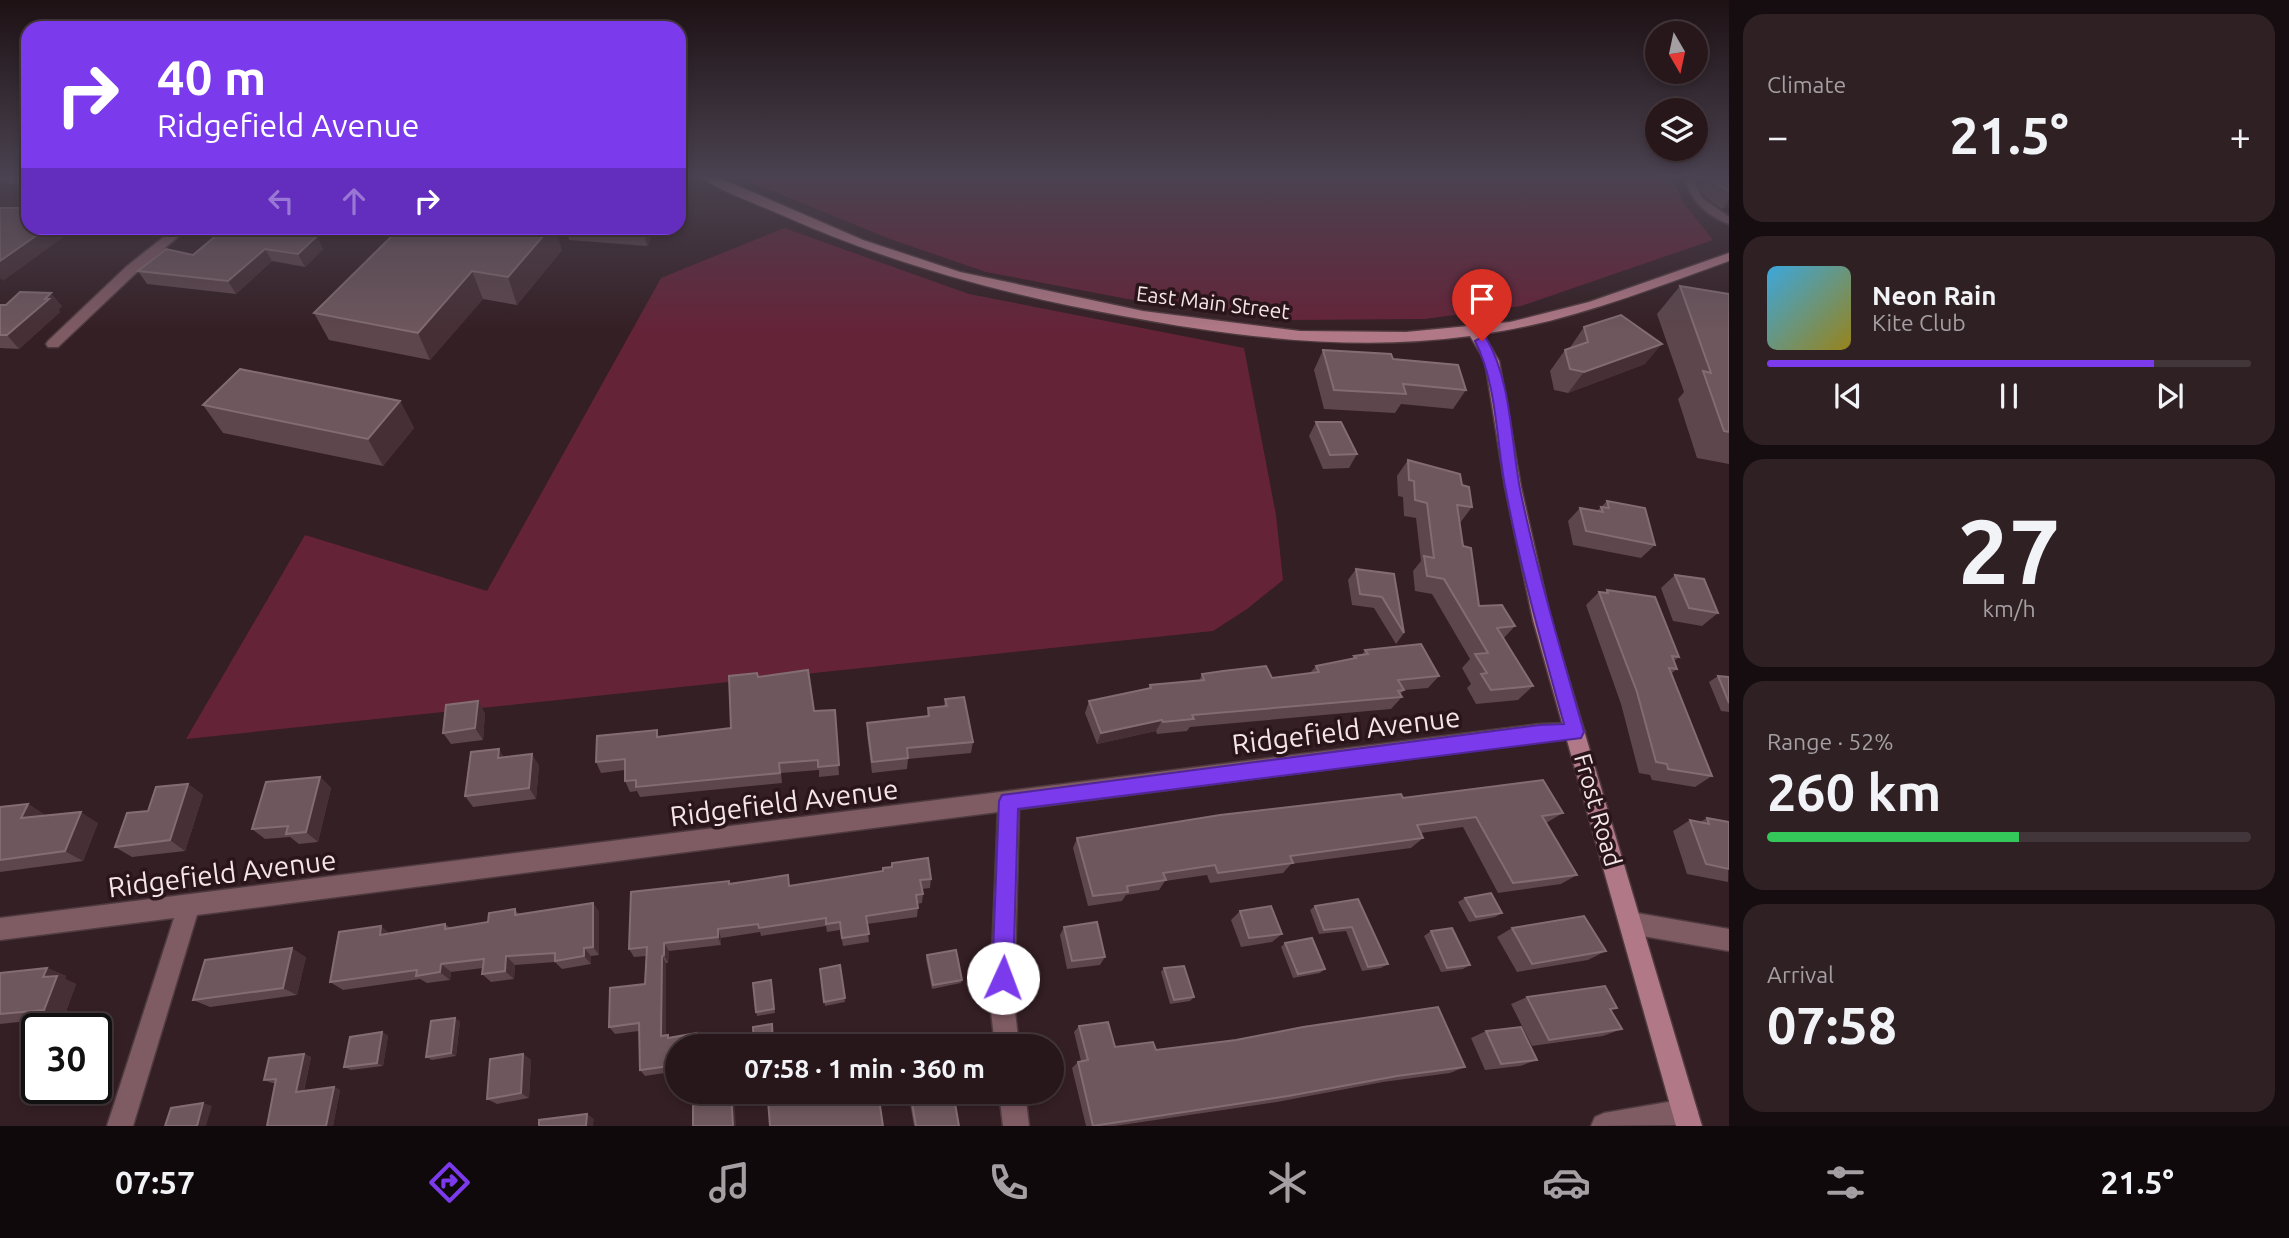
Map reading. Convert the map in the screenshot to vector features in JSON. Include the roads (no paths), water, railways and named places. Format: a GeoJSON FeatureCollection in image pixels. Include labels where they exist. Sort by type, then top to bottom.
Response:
{"type":"FeatureCollection","features":[{"type":"Feature","properties":{"kind":"main road","name":"East Main Street"},"geometry":{"type":"LineString","coordinates":[[827,228],[892,256],[1045,297],[1160,318],[1276,333],[1364,336],[1474,331],[1510,326],[1571,311],[1729,257]]}},
{"type":"Feature","properties":{"kind":"main road","name":"Frost Road"},"geometry":{"type":"LineString","coordinates":[[1474,331],[1492,361],[1522,532],[1542,620],[1687,1119]]}},
{"type":"Feature","properties":{"kind":"street"},"geometry":{"type":"LineString","coordinates":[[53,344],[174,235]]}},
{"type":"Feature","properties":{"kind":"street","name":"Ridgefield Avenue"},"geometry":{"type":"LineString","coordinates":[[0,929],[1540,733],[1575,732]]}},
{"type":"Feature","properties":{"kind":"street"},"geometry":{"type":"LineString","coordinates":[[1006,1034],[1002,1003],[1009,801]]}},
{"type":"Feature","properties":{"kind":"street"},"geometry":{"type":"LineString","coordinates":[[120,1126],[189,906]]}},
{"type":"Feature","properties":{"kind":"street"},"geometry":{"type":"LineString","coordinates":[[1631,923],[1729,940]]}},
{"type":"Feature","properties":{"kind":"street"},"geometry":{"type":"LineString","coordinates":[[1013,1104],[1016,1126]]}},
{"type":"Feature","properties":{"kind":"street"},"geometry":{"type":"LineString","coordinates":[[1604,1126],[1687,1119]]}}]}
